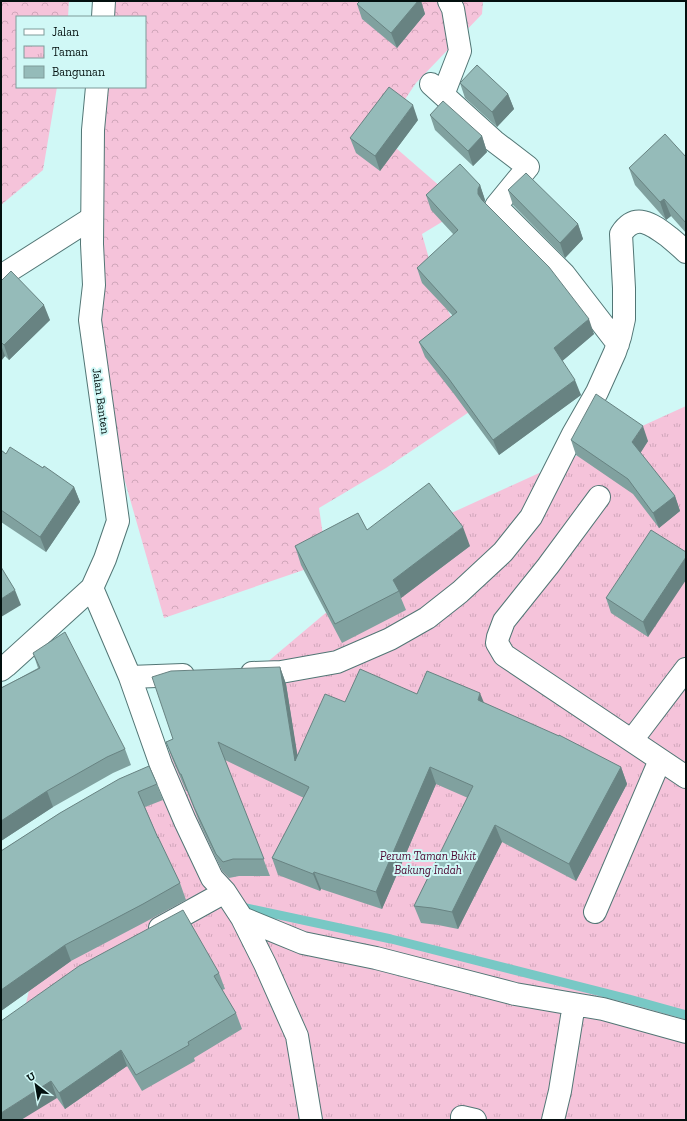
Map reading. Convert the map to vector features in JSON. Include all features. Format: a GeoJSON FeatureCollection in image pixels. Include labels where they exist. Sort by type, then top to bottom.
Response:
{"type":"FeatureCollection","features":[{"type":"Feature","properties":{"kind":"street"},"geometry":{"type":"LineString","coordinates":[[103,16],[104,1]]}},
{"type":"Feature","properties":{"kind":"street"},"geometry":{"type":"LineString","coordinates":[[449,1],[453,9],[460,51],[437,90],[494,141],[528,167],[496,206],[564,274],[618,344]]}},
{"type":"Feature","properties":{"kind":"street","name":"Jalan Banten"},"geometry":{"type":"LineString","coordinates":[[1,670],[92,588],[105,559],[118,521],[90,320],[94,285],[92,244],[93,130],[97,88]]}},
{"type":"Feature","properties":{"kind":"street"},"geometry":{"type":"LineString","coordinates":[[1,276],[92,218]]}},
{"type":"Feature","properties":{"kind":"street"},"geometry":{"type":"LineString","coordinates":[[233,674],[281,672],[337,662],[390,639],[427,618],[460,592],[503,552],[531,517],[573,434],[597,392],[618,344],[624,319],[621,234],[625,227],[640,221],[651,224],[686,252]]}},
{"type":"Feature","properties":{"kind":"street"},"geometry":{"type":"LineString","coordinates":[[599,497],[548,566],[504,621],[497,643],[504,655],[686,777]]}},
{"type":"Feature","properties":{"kind":"street"},"geometry":{"type":"LineString","coordinates":[[92,588],[130,677],[161,765],[185,821],[212,878],[225,892],[242,918],[265,964],[297,1036],[311,1120]]}},
{"type":"Feature","properties":{"kind":"street"},"geometry":{"type":"LineString","coordinates":[[632,740],[686,669]]}},
{"type":"Feature","properties":{"kind":"street"},"geometry":{"type":"LineString","coordinates":[[130,677],[202,675]]}},
{"type":"Feature","properties":{"kind":"street"},"geometry":{"type":"LineString","coordinates":[[595,912],[660,760]]}},
{"type":"Feature","properties":{"kind":"street"},"geometry":{"type":"LineString","coordinates":[[140,775],[161,765]]}},
{"type":"Feature","properties":{"kind":"street"},"geometry":{"type":"LineString","coordinates":[[141,938],[225,892]]}},
{"type":"Feature","properties":{"kind":"street"},"geometry":{"type":"LineString","coordinates":[[242,918],[303,943],[376,958],[515,994],[603,1009],[686,1032]]}},
{"type":"Feature","properties":{"kind":"street"},"geometry":{"type":"LineString","coordinates":[[552,1120],[560,1091],[574,1004]]}},
{"type":"Feature","properties":{"kind":"street"},"geometry":{"type":"LineString","coordinates":[[462,1120],[462,1117],[475,1120]]}},
{"type":"Feature","properties":{"kind":"green space"},"geometry":{"type":"Polygon","coordinates":[[[1,1],[69,1],[68,16],[16,16],[16,88],[57,88],[43,170],[1,205],[1,1]]]}},
{"type":"Feature","properties":{"kind":"green space"},"geometry":{"type":"Polygon","coordinates":[[[111,1],[483,1],[482,14],[416,83],[381,135],[465,208],[422,234],[439,294],[476,363],[487,400],[386,468],[319,508],[327,562],[164,618],[102,401],[95,206],[103,88],[146,88],[146,16],[109,16],[111,1]]]}},
{"type":"Feature","properties":{"kind":"green space","name":"Perum Taman Bukit Bakung Indah"},"geometry":{"type":"Polygon","coordinates":[[[686,406],[686,1120],[1,1120],[1,1106],[5,1099],[52,886],[195,723],[436,520],[686,406]]]}},
{"type":"Feature","properties":{"kind":"building"},"geometry":{"type":"Polygon","coordinates":[[[360,1],[418,1],[391,33],[357,4],[360,1]]]}},
{"type":"Feature","properties":{"kind":"building"},"geometry":{"type":"Polygon","coordinates":[[[477,65],[508,94],[492,112],[460,83],[477,65]]]}},
{"type":"Feature","properties":{"kind":"building"},"geometry":{"type":"Polygon","coordinates":[[[389,87],[413,105],[375,156],[350,138],[389,87]]]}},
{"type":"Feature","properties":{"kind":"building"},"geometry":{"type":"Polygon","coordinates":[[[443,101],[482,136],[468,151],[430,115],[443,101]]]}},
{"type":"Feature","properties":{"kind":"building"},"geometry":{"type":"Polygon","coordinates":[[[665,134],[686,157],[686,223],[664,199],[660,202],[629,168],[665,134]]]}},
{"type":"Feature","properties":{"kind":"building"},"geometry":{"type":"Polygon","coordinates":[[[460,164],[480,185],[478,194],[482,200],[549,267],[589,319],[554,348],[575,380],[493,440],[449,379],[419,342],[457,312],[417,268],[458,230],[426,195],[460,164]]]}},
{"type":"Feature","properties":{"kind":"building"},"geometry":{"type":"Polygon","coordinates":[[[526,173],[578,224],[560,243],[508,190],[526,173]]]}},
{"type":"Feature","properties":{"kind":"building"},"geometry":{"type":"Polygon","coordinates":[[[11,271],[44,305],[4,345],[1,342],[1,281],[11,271]]]}},
{"type":"Feature","properties":{"kind":"building"},"geometry":{"type":"Polygon","coordinates":[[[596,394],[643,426],[632,442],[675,496],[653,513],[628,479],[571,440],[596,394]]]}},
{"type":"Feature","properties":{"kind":"building"},"geometry":{"type":"Polygon","coordinates":[[[10,447],[43,468],[44,466],[74,487],[40,537],[1,510],[1,450],[6,454],[10,447]]]}},
{"type":"Feature","properties":{"kind":"building"},"geometry":{"type":"Polygon","coordinates":[[[429,483],[463,527],[393,580],[399,591],[335,624],[295,546],[358,513],[367,530],[429,483]]]}},
{"type":"Feature","properties":{"kind":"building"},"geometry":{"type":"Polygon","coordinates":[[[651,530],[686,552],[686,557],[643,622],[606,598],[651,530]]]}},
{"type":"Feature","properties":{"kind":"building"},"geometry":{"type":"Polygon","coordinates":[[[1,567],[15,590],[1,599],[1,567]]]}},
{"type":"Feature","properties":{"kind":"building"},"geometry":{"type":"Polygon","coordinates":[[[65,632],[125,749],[107,757],[47,791],[1,821],[1,688],[40,668],[33,653],[65,632]]]}},
{"type":"Feature","properties":{"kind":"building"},"geometry":{"type":"Polygon","coordinates":[[[280,667],[295,761],[325,694],[345,702],[360,669],[417,694],[427,671],[480,693],[478,700],[559,735],[621,767],[569,864],[495,825],[452,912],[414,906],[473,786],[430,767],[376,892],[314,872],[313,874],[272,858],[309,787],[218,742],[264,859],[233,859],[223,862],[216,854],[166,742],[173,739],[152,677],[171,671],[280,667]]]}},
{"type":"Feature","properties":{"kind":"building"},"geometry":{"type":"Polygon","coordinates":[[[149,766],[157,784],[138,792],[180,883],[65,945],[1,990],[1,851],[60,813],[119,779],[149,766]]]}},
{"type":"Feature","properties":{"kind":"building"},"geometry":{"type":"Polygon","coordinates":[[[183,910],[219,973],[214,976],[236,1013],[188,1042],[189,1045],[136,1075],[121,1050],[59,1093],[51,1081],[1,1113],[1,1021],[79,966],[183,910]]]}},
{"type":"Feature","properties":{"kind":"waterway"},"geometry":{"type":"LineString","coordinates":[[237,906],[391,939],[629,999],[686,1015]]}}]}
